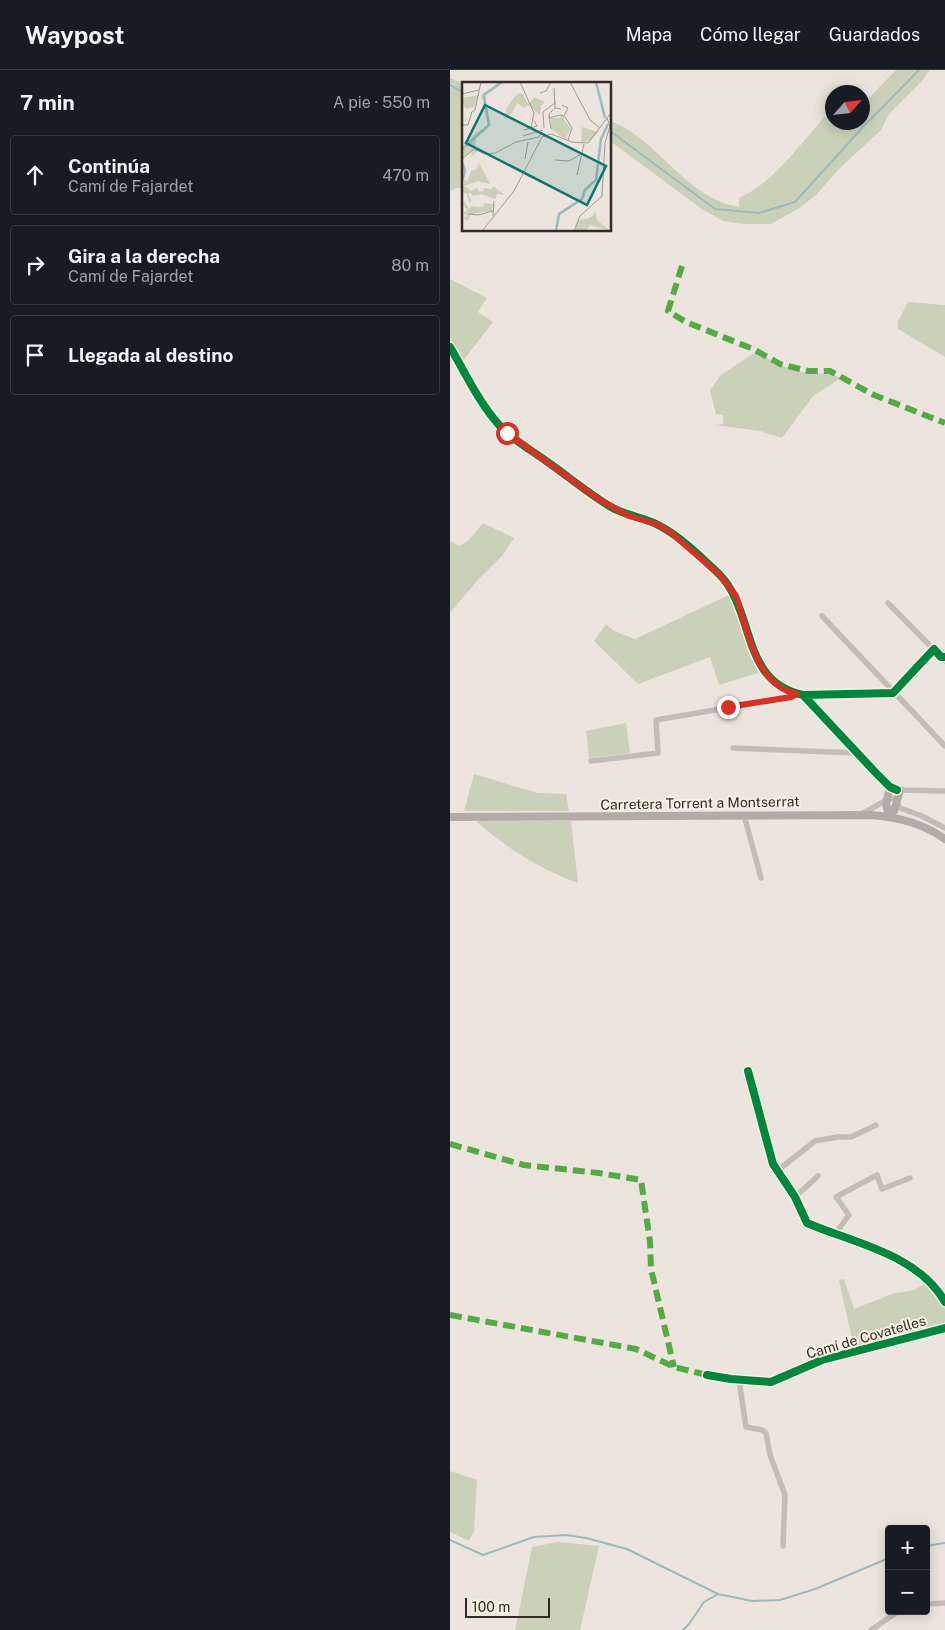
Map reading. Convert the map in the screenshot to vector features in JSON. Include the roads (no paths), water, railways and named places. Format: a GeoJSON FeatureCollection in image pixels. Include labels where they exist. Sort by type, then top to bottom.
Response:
{"type":"FeatureCollection","features":[{"type":"Feature","properties":{"kind":"main road"},"geometry":{"type":"LineString","coordinates":[[896,789],[898,802],[894,811],[889,816],[886,800],[896,789]]}},
{"type":"Feature","properties":{"kind":"main road","name":"Carretera Torrent a Montserrat"},"geometry":{"type":"LineString","coordinates":[[450,817],[889,816],[914,822],[945,839]]}},
{"type":"Feature","properties":{"kind":"street"},"geometry":{"type":"LineString","coordinates":[[450,347],[476,395],[507,433],[598,499],[629,516],[659,525],[720,575],[736,596],[752,649],[760,665],[782,687],[800,694],[857,753],[896,789],[945,791]]}},
{"type":"Feature","properties":{"kind":"street"},"geometry":{"type":"LineString","coordinates":[[888,603],[944,658]]}},
{"type":"Feature","properties":{"kind":"street"},"geometry":{"type":"LineString","coordinates":[[822,616],[945,746]]}},
{"type":"Feature","properties":{"kind":"street"},"geometry":{"type":"LineString","coordinates":[[591,762],[658,753],[656,720],[800,694],[893,693],[934,649]]}},
{"type":"Feature","properties":{"kind":"street"},"geometry":{"type":"LineString","coordinates":[[733,748],[857,753]]}},
{"type":"Feature","properties":{"kind":"street"},"geometry":{"type":"LineString","coordinates":[[860,815],[890,798],[898,802],[900,808],[922,816],[945,828]]}},
{"type":"Feature","properties":{"kind":"street"},"geometry":{"type":"LineString","coordinates":[[744,815],[761,878]]}},
{"type":"Feature","properties":{"kind":"street"},"geometry":{"type":"LineString","coordinates":[[748,1071],[770,1156],[777,1171],[795,1197],[807,1223],[875,1248],[914,1270],[931,1282],[945,1302]]}},
{"type":"Feature","properties":{"kind":"street"},"geometry":{"type":"LineString","coordinates":[[777,1171],[815,1141],[850,1137],[876,1125]]}},
{"type":"Feature","properties":{"kind":"street"},"geometry":{"type":"LineString","coordinates":[[836,1234],[849,1215],[836,1197],[877,1175],[882,1189],[910,1178]]}},
{"type":"Feature","properties":{"kind":"street"},"geometry":{"type":"LineString","coordinates":[[795,1197],[818,1176]]}},
{"type":"Feature","properties":{"kind":"street","name":"Camí de Covatelles"},"geometry":{"type":"LineString","coordinates":[[708,1375],[739,1380],[771,1382],[822,1360],[945,1328]]}},
{"type":"Feature","properties":{"kind":"street"},"geometry":{"type":"LineString","coordinates":[[739,1380],[746,1428],[762,1430],[767,1435],[770,1455],[785,1495],[783,1546]]}},
{"type":"Feature","properties":{"kind":"street"},"geometry":{"type":"LineString","coordinates":[[930,1604],[945,1603]]}},
{"type":"Feature","properties":{"kind":"street"},"geometry":{"type":"LineString","coordinates":[[871,1630],[893,1615]]}},
{"type":"Feature","properties":{"kind":"waterway"},"geometry":{"type":"LineString","coordinates":[[611,132],[715,209],[759,213],[795,202],[863,127],[919,70]]}},
{"type":"Feature","properties":{"kind":"waterway"},"geometry":{"type":"LineString","coordinates":[[450,85],[462,92]]}},
{"type":"Feature","properties":{"kind":"waterway"},"geometry":{"type":"LineString","coordinates":[[450,1540],[483,1555],[534,1537],[566,1535],[586,1538],[627,1549],[718,1594],[752,1601],[780,1600],[815,1589],[885,1560]]}},
{"type":"Feature","properties":{"kind":"waterway"},"geometry":{"type":"LineString","coordinates":[[930,1545],[945,1543]]}},
{"type":"Feature","properties":{"kind":"waterway"},"geometry":{"type":"LineString","coordinates":[[683,1630],[704,1602],[718,1594]]}}]}
